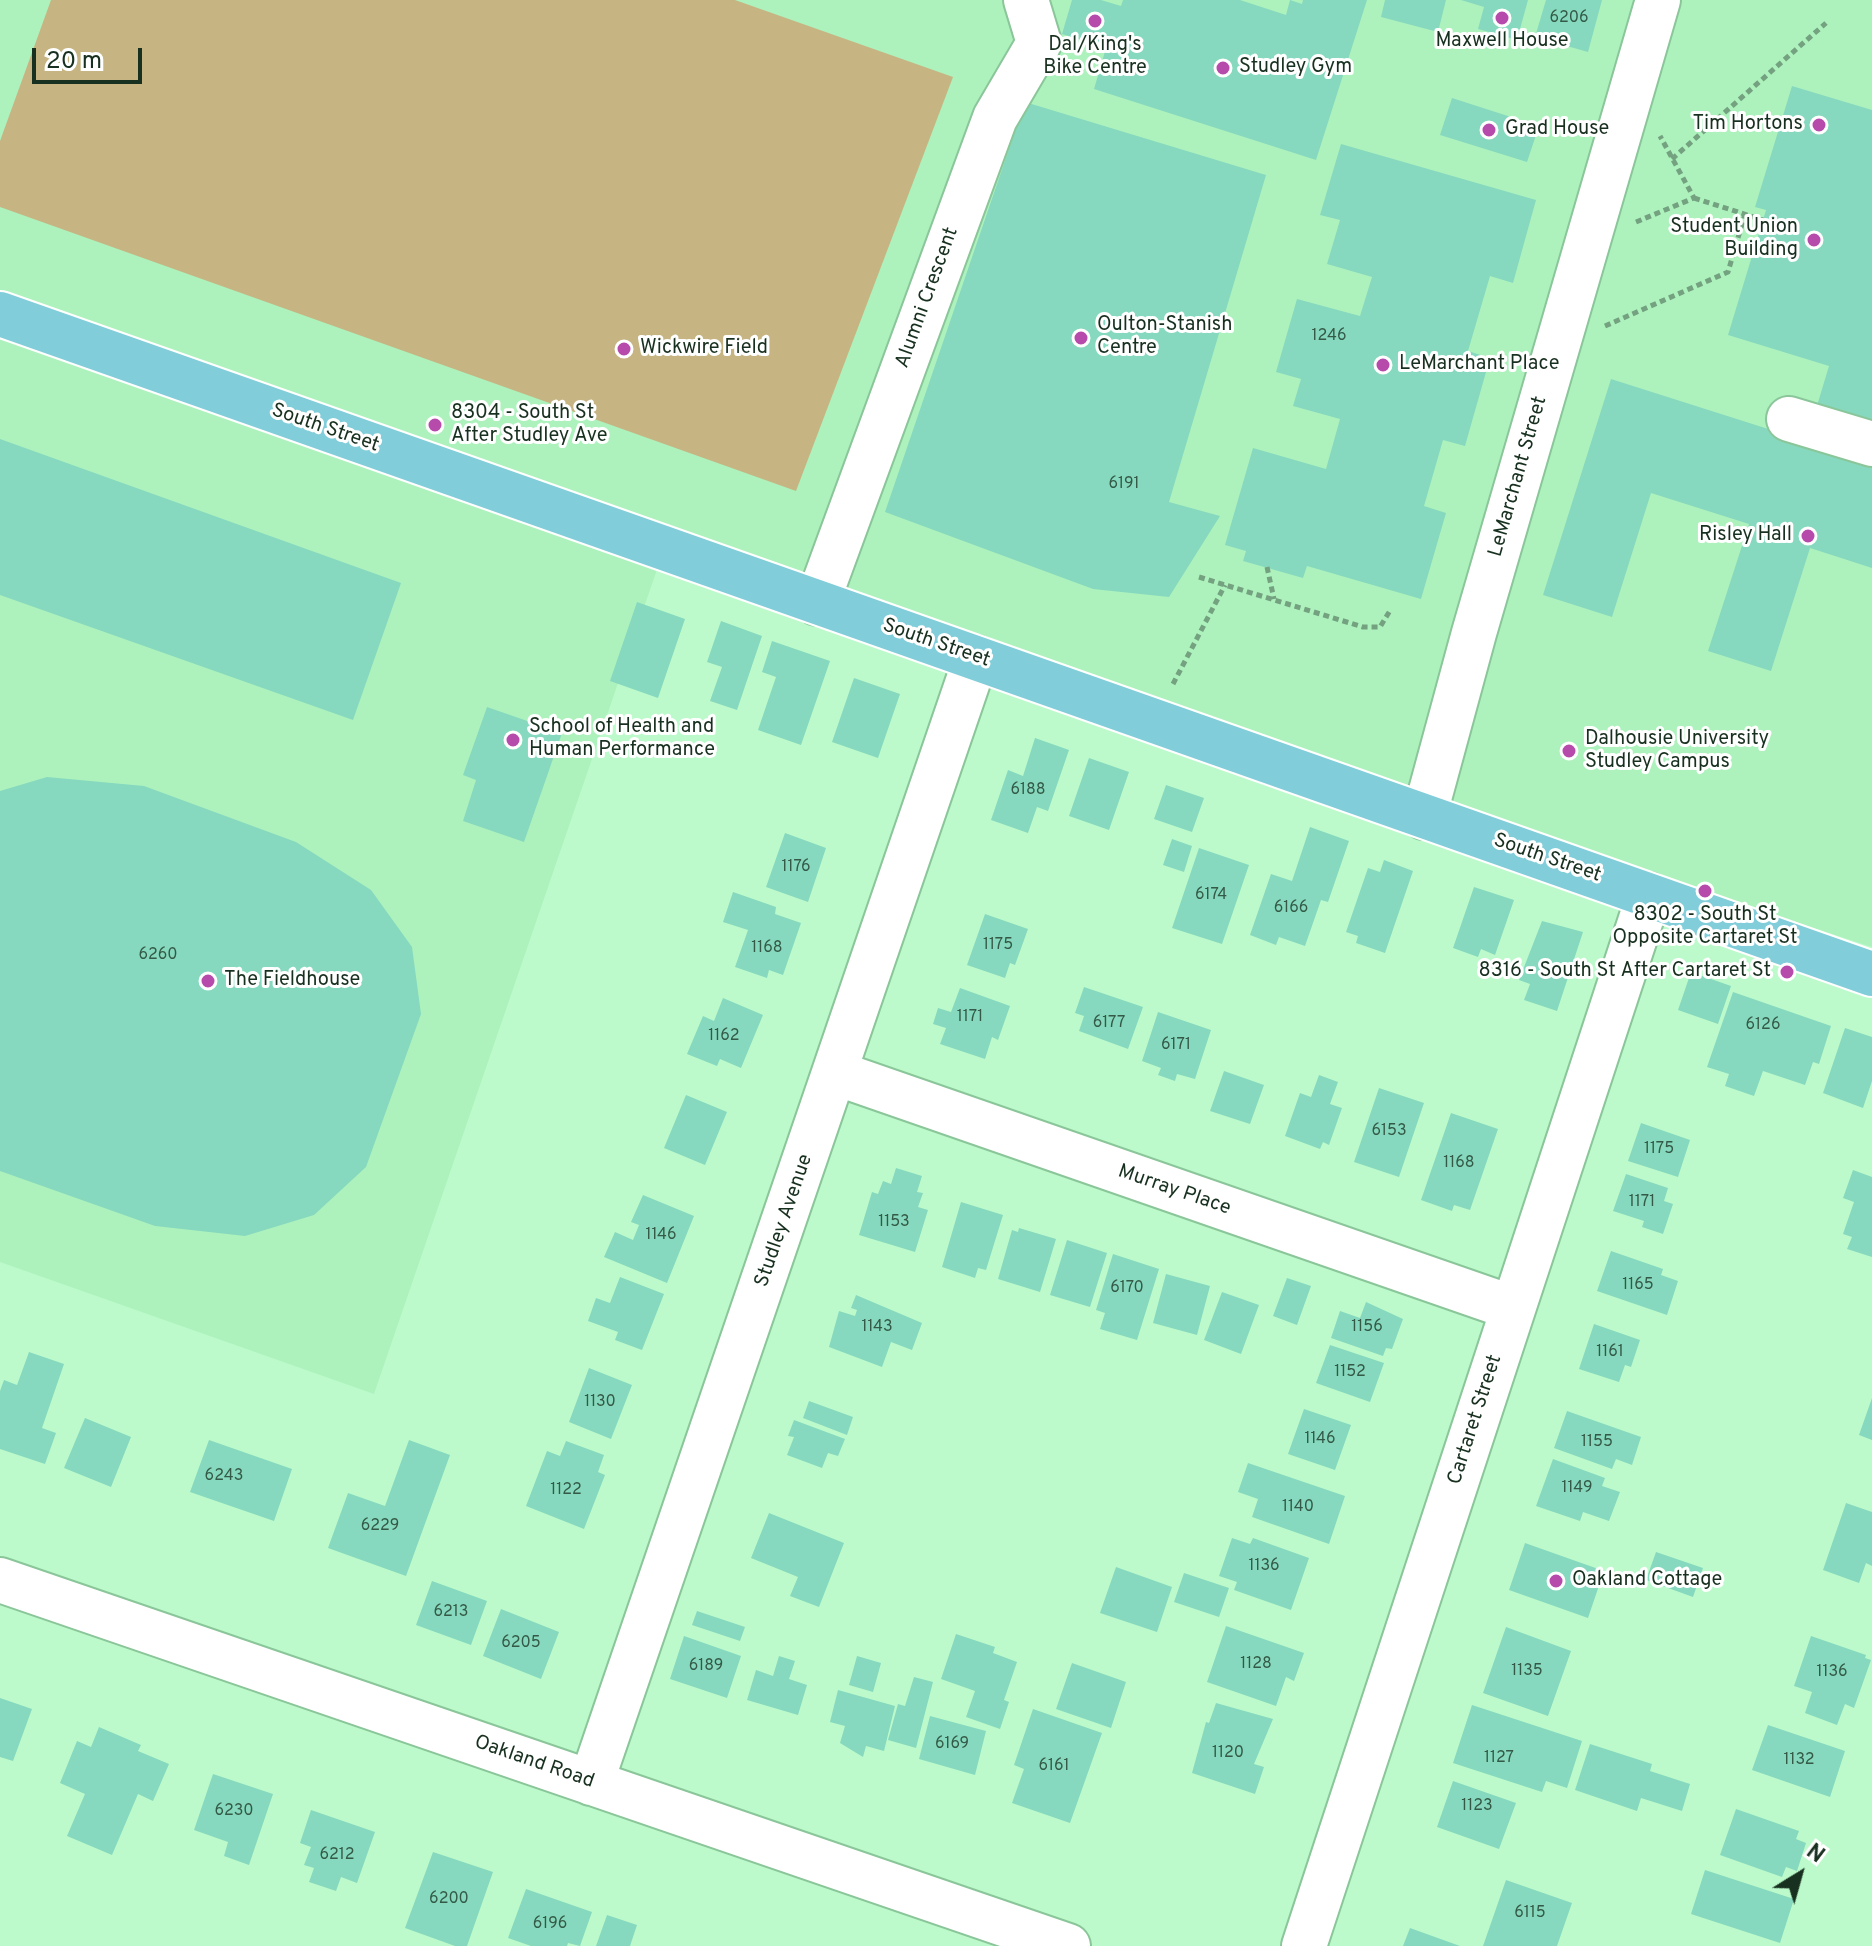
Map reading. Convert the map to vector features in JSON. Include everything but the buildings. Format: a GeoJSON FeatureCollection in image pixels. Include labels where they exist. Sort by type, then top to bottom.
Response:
{"type":"FeatureCollection","features":[{"type":"Feature","properties":{"kind":"main road","name":"South Street"},"geometry":{"type":"LineString","coordinates":[[0,314],[1872,974]]}},
{"type":"Feature","properties":{"kind":"street","name":"Alumni Crescent"},"geometry":{"type":"LineString","coordinates":[[817,603],[995,118],[1039,43],[1026,0]]}},
{"type":"Feature","properties":{"kind":"street","name":"LeMarchant Street"},"geometry":{"type":"LineString","coordinates":[[1424,817],[1658,0]]}},
{"type":"Feature","properties":{"kind":"street"},"geometry":{"type":"LineString","coordinates":[[1789,419],[1872,444]]}},
{"type":"Feature","properties":{"kind":"street","name":"Studley Avenue"},"geometry":{"type":"LineString","coordinates":[[591,1783],[976,658]]}},
{"type":"Feature","properties":{"kind":"street","name":"Cartaret Street"},"geometry":{"type":"LineString","coordinates":[[1304,1946],[1649,895]]}},
{"type":"Feature","properties":{"kind":"street","name":"Murray Place"},"geometry":{"type":"LineString","coordinates":[[836,1073],[1513,1308]]}},
{"type":"Feature","properties":{"kind":"street","name":"Oakland Road"},"geometry":{"type":"LineString","coordinates":[[0,1580],[1068,1946]]}},
{"type":"Feature","properties":{"kind":"path"},"geometry":{"type":"LineString","coordinates":[[1672,159],[1826,23]]}},
{"type":"Feature","properties":{"kind":"path"},"geometry":{"type":"LineString","coordinates":[[1633,86],[1694,198]]}},
{"type":"Feature","properties":{"kind":"path"},"geometry":{"type":"LineString","coordinates":[[1587,242],[1694,198],[1763,220]]}},
{"type":"Feature","properties":{"kind":"path"},"geometry":{"type":"LineString","coordinates":[[1557,348],[1728,272],[1745,214]]}},
{"type":"Feature","properties":{"kind":"path"},"geometry":{"type":"LineString","coordinates":[[1267,567],[1274,599]]}},
{"type":"Feature","properties":{"kind":"path"},"geometry":{"type":"LineString","coordinates":[[1199,577],[1363,627],[1380,627],[1391,609]]}},
{"type":"Feature","properties":{"kind":"path"},"geometry":{"type":"LineString","coordinates":[[1159,723],[1185,656],[1225,585]]}},
{"type":"Feature","properties":{"kind":"shaded area","name":"Dalhousie University Studley Campus"},"geometry":{"type":"Polygon","coordinates":[[[0,0],[1872,0],[1872,947],[662,555],[374,1394],[0,1262],[0,0]]]}},
{"type":"Feature","properties":{"kind":"shaded area","name":"Wickwire Field"},"geometry":{"type":"Polygon","coordinates":[[[51,0],[735,0],[953,77],[796,491],[0,207],[0,141],[51,0]]]}},
{"type":"Feature","properties":{"kind":"place","name":"Maxwell House"},"geometry":{"type":"Point","coordinates":[1502,18]}},
{"type":"Feature","properties":{"kind":"place","name":"Dal/King's Bike Centre"},"geometry":{"type":"Point","coordinates":[1095,21]}},
{"type":"Feature","properties":{"kind":"place","name":"Studley Gym"},"geometry":{"type":"Point","coordinates":[1223,68]}},
{"type":"Feature","properties":{"kind":"place","name":"Tim Hortons"},"geometry":{"type":"Point","coordinates":[1819,125]}},
{"type":"Feature","properties":{"kind":"place","name":"Grad House"},"geometry":{"type":"Point","coordinates":[1489,130]}},
{"type":"Feature","properties":{"kind":"place","name":"Student Union Building"},"geometry":{"type":"Point","coordinates":[1814,240]}},
{"type":"Feature","properties":{"kind":"place","name":"Oulton-Stanish Centre"},"geometry":{"type":"Point","coordinates":[1081,338]}},
{"type":"Feature","properties":{"kind":"place","name":"Wickwire Field"},"geometry":{"type":"Point","coordinates":[624,349]}},
{"type":"Feature","properties":{"kind":"place","name":"LeMarchant Place"},"geometry":{"type":"Point","coordinates":[1383,365]}},
{"type":"Feature","properties":{"kind":"place","name":"8304 - South St After Studley Ave"},"geometry":{"type":"Point","coordinates":[435,425]}},
{"type":"Feature","properties":{"kind":"place","name":"Risley Hall"},"geometry":{"type":"Point","coordinates":[1808,536]}},
{"type":"Feature","properties":{"kind":"place","name":"School of Health and Human Performance"},"geometry":{"type":"Point","coordinates":[513,740]}},
{"type":"Feature","properties":{"kind":"place","name":"Dalhousie University Studley Campus"},"geometry":{"type":"Point","coordinates":[1569,751]}},
{"type":"Feature","properties":{"kind":"place","name":"8302 - South St Opposite Cartaret St"},"geometry":{"type":"Point","coordinates":[1705,891]}},
{"type":"Feature","properties":{"kind":"place","name":"8316 - South St After Cartaret St"},"geometry":{"type":"Point","coordinates":[1787,972]}},
{"type":"Feature","properties":{"kind":"place","name":"The Fieldhouse"},"geometry":{"type":"Point","coordinates":[208,981]}},
{"type":"Feature","properties":{"kind":"place","name":"Oakland Cottage"},"geometry":{"type":"Point","coordinates":[1556,1581]}}]}
